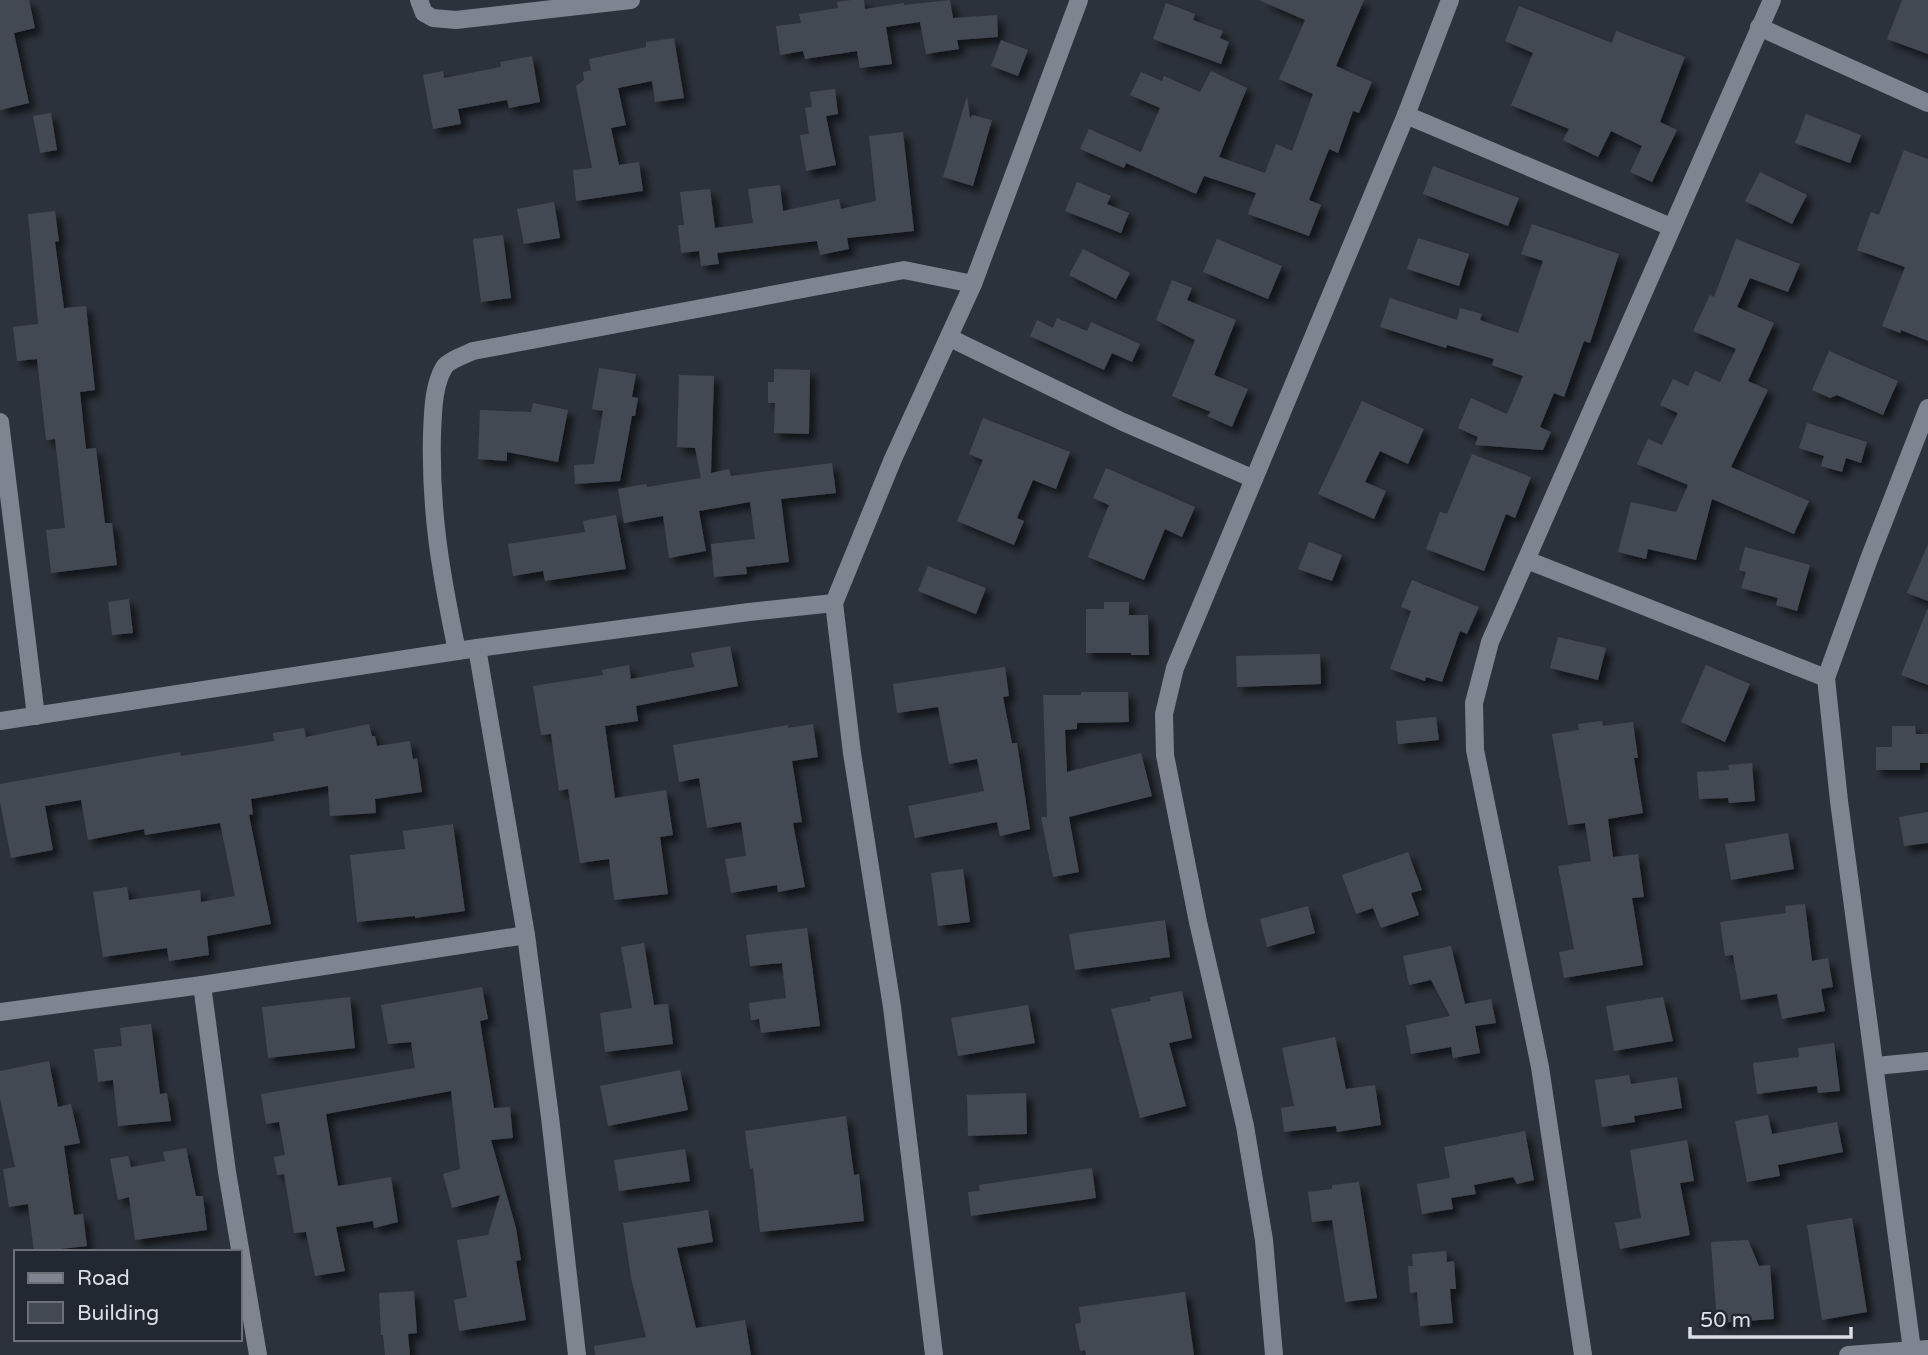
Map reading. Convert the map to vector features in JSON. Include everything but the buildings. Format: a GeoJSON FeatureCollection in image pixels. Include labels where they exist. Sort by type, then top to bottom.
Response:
{"type":"FeatureCollection","features":[{"type":"Feature","properties":{"kind":"street"},"geometry":{"type":"LineString","coordinates":[[419,0],[424,13],[433,18],[456,20],[631,0]]}},
{"type":"Feature","properties":{"kind":"street"},"geometry":{"type":"LineString","coordinates":[[934,1355],[892,1007],[852,753],[834,603],[893,459],[973,284],[1079,0]]}},
{"type":"Feature","properties":{"kind":"street"},"geometry":{"type":"LineString","coordinates":[[1274,1355],[1264,1240],[1245,1126],[1198,922],[1165,755],[1164,714],[1175,668],[1406,115],[1450,0]]}},
{"type":"Feature","properties":{"kind":"street"},"geometry":{"type":"LineString","coordinates":[[1583,1355],[1540,1067],[1475,750],[1474,703],[1490,642],[1772,0]]}},
{"type":"Feature","properties":{"kind":"street"},"geometry":{"type":"LineString","coordinates":[[1759,27],[1928,103]]}},
{"type":"Feature","properties":{"kind":"street"},"geometry":{"type":"LineString","coordinates":[[1406,115],[1671,227]]}},
{"type":"Feature","properties":{"kind":"street"},"geometry":{"type":"LineString","coordinates":[[457,650],[434,528],[431,473],[433,416],[439,379],[447,364],[473,351],[904,270],[973,284]]}},
{"type":"Feature","properties":{"kind":"street"},"geometry":{"type":"LineString","coordinates":[[950,338],[1123,422],[1254,479]]}},
{"type":"Feature","properties":{"kind":"street"},"geometry":{"type":"LineString","coordinates":[[1848,1355],[1920,1350],[1876,1066],[1839,800],[1826,678],[1928,408]]}},
{"type":"Feature","properties":{"kind":"street"},"geometry":{"type":"LineString","coordinates":[[0,422],[36,716]]}},
{"type":"Feature","properties":{"kind":"street"},"geometry":{"type":"LineString","coordinates":[[1527,560],[1826,678]]}},
{"type":"Feature","properties":{"kind":"street"},"geometry":{"type":"LineString","coordinates":[[0,721],[457,650],[834,603]]}},
{"type":"Feature","properties":{"kind":"street"},"geometry":{"type":"LineString","coordinates":[[477,648],[526,935],[550,1117],[576,1355]]}},
{"type":"Feature","properties":{"kind":"street"},"geometry":{"type":"LineString","coordinates":[[0,1012],[202,985],[526,935]]}},
{"type":"Feature","properties":{"kind":"street"},"geometry":{"type":"LineString","coordinates":[[202,985],[240,1250]]}},
{"type":"Feature","properties":{"kind":"street"},"geometry":{"type":"LineString","coordinates":[[1876,1066],[1928,1061]]}},
{"type":"Feature","properties":{"kind":"street"},"geometry":{"type":"LineString","coordinates":[[242,1260],[258,1355]]}}]}
